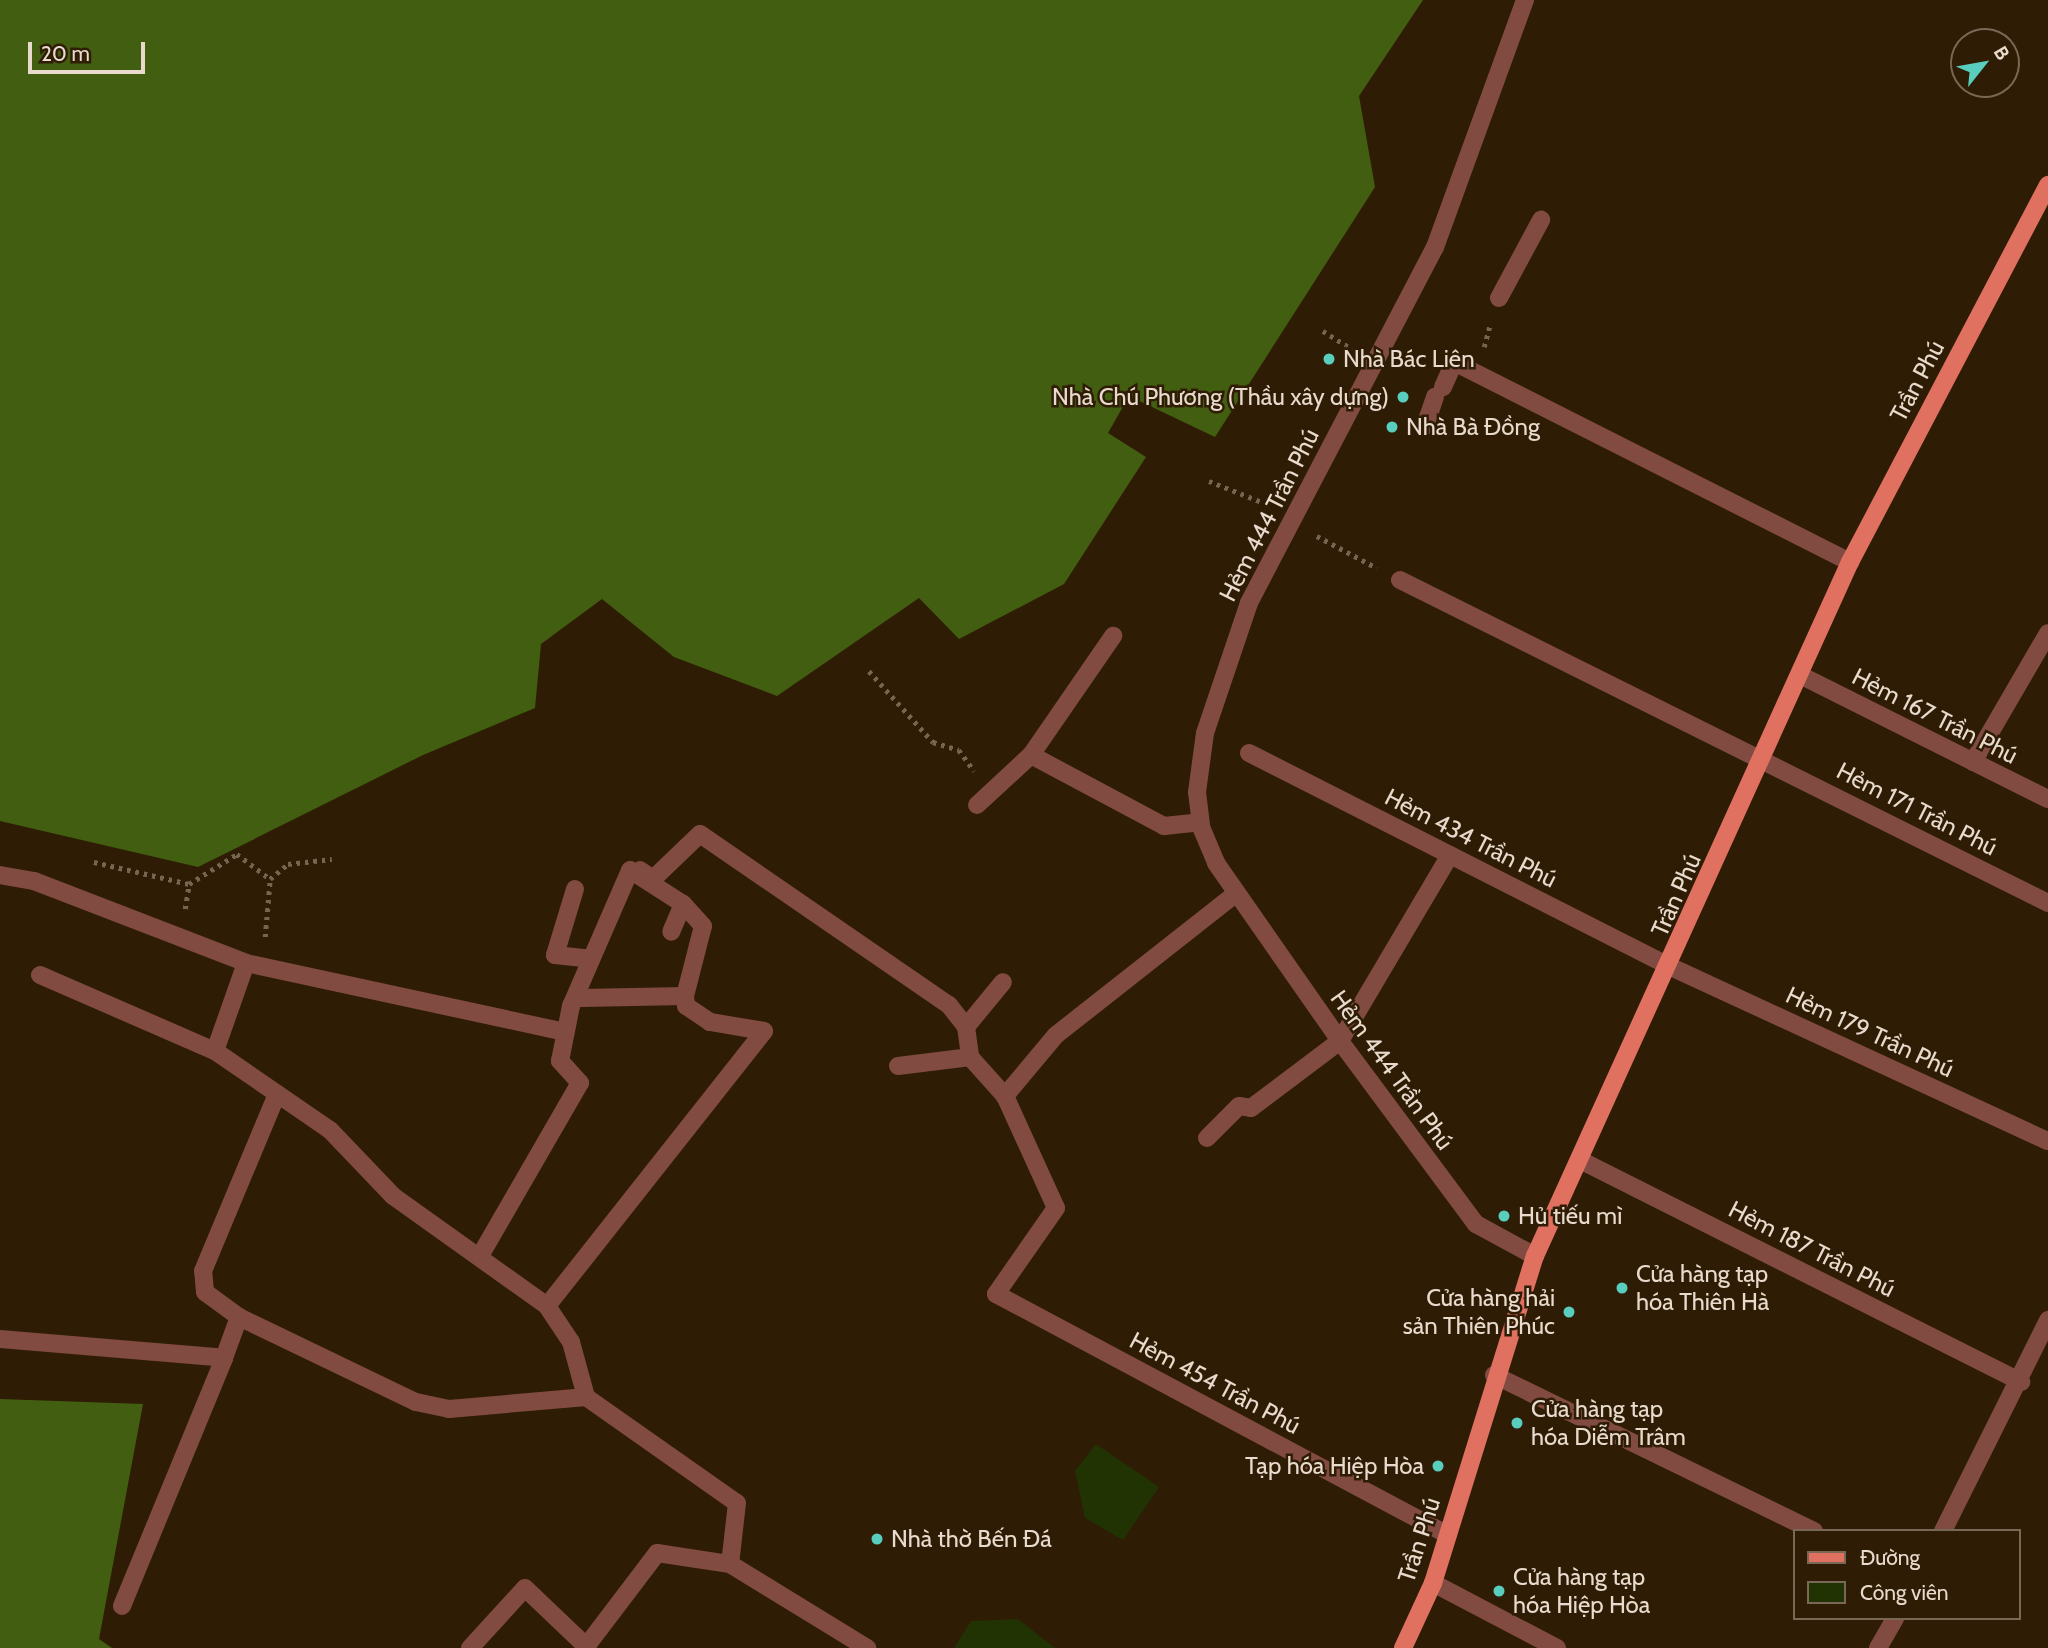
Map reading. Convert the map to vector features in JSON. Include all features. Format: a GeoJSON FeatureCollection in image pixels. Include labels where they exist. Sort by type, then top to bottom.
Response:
{"type":"FeatureCollection","features":[{"type":"Feature","properties":{"kind":"main road","name":"Trần Phú"},"geometry":{"type":"LineString","coordinates":[[1403,1648],[1433,1583],[1494,1375],[1535,1256],[1671,967],[1850,562],[2048,185]]}},
{"type":"Feature","properties":{"kind":"street","name":"Hẻm 444 Trần Phú"},"geometry":{"type":"LineString","coordinates":[[1524,0],[1435,247],[1249,603],[1205,733],[1197,792],[1200,822],[1234,895],[1340,1041],[1476,1224],[1535,1256]]}},
{"type":"Feature","properties":{"kind":"street"},"geometry":{"type":"LineString","coordinates":[[1499,298],[1541,220]]}},
{"type":"Feature","properties":{"kind":"street"},"geometry":{"type":"LineString","coordinates":[[1425,426],[1454,362],[1850,562]]}},
{"type":"Feature","properties":{"kind":"street","name":"Hẻm 171 Trần Phú"},"geometry":{"type":"LineString","coordinates":[[1400,580],[2048,903]]}},
{"type":"Feature","properties":{"kind":"street"},"geometry":{"type":"LineString","coordinates":[[1973,762],[2048,633]]}},
{"type":"Feature","properties":{"kind":"street"},"geometry":{"type":"LineString","coordinates":[[976,805],[1031,755],[1113,636]]}},
{"type":"Feature","properties":{"kind":"street","name":"Hẻm 167 Trần Phú"},"geometry":{"type":"LineString","coordinates":[[1800,676],[2048,799]]}},
{"type":"Feature","properties":{"kind":"street","name":"Hẻm 434 Trần Phú"},"geometry":{"type":"LineString","coordinates":[[1249,753],[1671,967]]}},
{"type":"Feature","properties":{"kind":"street"},"geometry":{"type":"LineString","coordinates":[[1031,755],[1164,826],[1200,822]]}},
{"type":"Feature","properties":{"kind":"street"},"geometry":{"type":"LineString","coordinates":[[632,865],[653,879],[700,834],[949,1005],[966,1027],[970,1057],[1005,1096],[1056,1035],[1234,895]]}},
{"type":"Feature","properties":{"kind":"street"},"geometry":{"type":"LineString","coordinates":[[1207,1138],[1239,1106],[1251,1108],[1340,1041],[1450,855]]}},
{"type":"Feature","properties":{"kind":"street"},"geometry":{"type":"LineString","coordinates":[[480,1256],[580,1083],[560,1061],[565,1032],[580,998],[586,958],[630,870],[682,904],[703,926],[685,996],[686,1006],[710,1022],[764,1031],[547,1306]]}},
{"type":"Feature","properties":{"kind":"street"},"geometry":{"type":"LineString","coordinates":[[0,875],[34,881],[254,964],[565,1032]]}},
{"type":"Feature","properties":{"kind":"street"},"geometry":{"type":"LineString","coordinates":[[575,889],[555,955],[586,958]]}},
{"type":"Feature","properties":{"kind":"street"},"geometry":{"type":"LineString","coordinates":[[671,932],[682,904]]}},
{"type":"Feature","properties":{"kind":"street"},"geometry":{"type":"LineString","coordinates":[[215,1051],[254,964]]}},
{"type":"Feature","properties":{"kind":"street","name":"Hẻm 179 Trần Phú"},"geometry":{"type":"LineString","coordinates":[[1671,967],[2048,1141]]}},
{"type":"Feature","properties":{"kind":"street"},"geometry":{"type":"LineString","coordinates":[[40,975],[215,1051],[330,1130],[404,1205],[480,1256],[547,1306],[571,1342],[586,1397],[737,1503],[730,1564]]}},
{"type":"Feature","properties":{"kind":"street"},"geometry":{"type":"LineString","coordinates":[[966,1027],[1003,982]]}},
{"type":"Feature","properties":{"kind":"street"},"geometry":{"type":"LineString","coordinates":[[580,998],[685,996]]}},
{"type":"Feature","properties":{"kind":"street"},"geometry":{"type":"LineString","coordinates":[[898,1066],[970,1057]]}},
{"type":"Feature","properties":{"kind":"street"},"geometry":{"type":"LineString","coordinates":[[277,1094],[202,1271],[205,1292],[239,1317],[416,1402],[478,1411],[586,1397]]}},
{"type":"Feature","properties":{"kind":"street","name":"Hẻm 454 Trần Phú"},"geometry":{"type":"LineString","coordinates":[[1005,1096],[1056,1208],[996,1294],[1448,1535]]}},
{"type":"Feature","properties":{"kind":"street","name":"Hẻm 187 Trần Phú"},"geometry":{"type":"LineString","coordinates":[[1580,1160],[2021,1382]]}},
{"type":"Feature","properties":{"kind":"street"},"geometry":{"type":"LineString","coordinates":[[122,1606],[239,1317]]}},
{"type":"Feature","properties":{"kind":"street"},"geometry":{"type":"LineString","coordinates":[[1944,1529],[2021,1382],[2048,1320]]}},
{"type":"Feature","properties":{"kind":"street"},"geometry":{"type":"LineString","coordinates":[[0,1339],[224,1358]]}},
{"type":"Feature","properties":{"kind":"street"},"geometry":{"type":"LineString","coordinates":[[1494,1375],[1810,1529]]}},
{"type":"Feature","properties":{"kind":"street"},"geometry":{"type":"LineString","coordinates":[[470,1648],[525,1588],[586,1647],[657,1553],[730,1564],[867,1648]]}},
{"type":"Feature","properties":{"kind":"street"},"geometry":{"type":"LineString","coordinates":[[1433,1583],[1557,1648]]}},
{"type":"Feature","properties":{"kind":"street"},"geometry":{"type":"LineString","coordinates":[[1878,1648],[1894,1620]]}},
{"type":"Feature","properties":{"kind":"path"},"geometry":{"type":"LineString","coordinates":[[1476,371],[1499,298]]}},
{"type":"Feature","properties":{"kind":"path"},"geometry":{"type":"LineString","coordinates":[[1209,481],[1292,519],[1400,580]]}},
{"type":"Feature","properties":{"kind":"path"},"geometry":{"type":"LineString","coordinates":[[869,671],[933,742],[959,750],[981,780],[996,788]]}},
{"type":"Feature","properties":{"kind":"path"},"geometry":{"type":"LineString","coordinates":[[94,862],[189,884],[237,854],[270,879]]}},
{"type":"Feature","properties":{"kind":"path"},"geometry":{"type":"LineString","coordinates":[[254,964],[270,879],[288,863],[332,859]]}},
{"type":"Feature","properties":{"kind":"green space"},"geometry":{"type":"Polygon","coordinates":[[[0,0],[1423,0],[1359,96],[1375,187],[1215,437],[1129,396],[1108,433],[1146,457],[1064,584],[959,639],[919,598],[777,696],[674,657],[602,599],[541,644],[535,708],[423,755],[198,867],[0,821],[0,0]]]}},
{"type":"Feature","properties":{"kind":"green space"},"geometry":{"type":"Polygon","coordinates":[[[0,1399],[143,1404],[99,1639],[112,1648],[0,1648],[0,1399]]]}},
{"type":"Feature","properties":{"kind":"green space"},"geometry":{"type":"Polygon","coordinates":[[[1096,1444],[1159,1487],[1123,1540],[1085,1518],[1075,1471],[1096,1444]]]}},
{"type":"Feature","properties":{"kind":"green space"},"geometry":{"type":"Polygon","coordinates":[[[1018,1619],[1055,1648],[954,1648],[971,1621],[1018,1619]]]}},
{"type":"Feature","properties":{"kind":"place","name":"Nhà Bác Liên"},"geometry":{"type":"Point","coordinates":[1329,359]}},
{"type":"Feature","properties":{"kind":"place","name":"Nhà Chú Phương (Thầu xây dựng)"},"geometry":{"type":"Point","coordinates":[1403,397]}},
{"type":"Feature","properties":{"kind":"place","name":"Nhà Bà Đồng"},"geometry":{"type":"Point","coordinates":[1392,427]}},
{"type":"Feature","properties":{"kind":"place","name":"Hủ tiếu mì"},"geometry":{"type":"Point","coordinates":[1504,1216]}},
{"type":"Feature","properties":{"kind":"place","name":"Cửa hàng tạp hóa Thiên Hà"},"geometry":{"type":"Point","coordinates":[1622,1288]}},
{"type":"Feature","properties":{"kind":"place","name":"Cửa hàng hải sản Thiên Phúc"},"geometry":{"type":"Point","coordinates":[1569,1312]}},
{"type":"Feature","properties":{"kind":"place","name":"Cửa hàng tạp hóa Diễm Trâm"},"geometry":{"type":"Point","coordinates":[1517,1423]}},
{"type":"Feature","properties":{"kind":"place","name":"Tạp hóa Hiệp Hòa"},"geometry":{"type":"Point","coordinates":[1438,1466]}},
{"type":"Feature","properties":{"kind":"place","name":"Nhà thờ Bến Đá"},"geometry":{"type":"Point","coordinates":[877,1539]}},
{"type":"Feature","properties":{"kind":"place","name":"Cửa hàng tạp hóa Hiệp Hòa"},"geometry":{"type":"Point","coordinates":[1499,1591]}}]}
